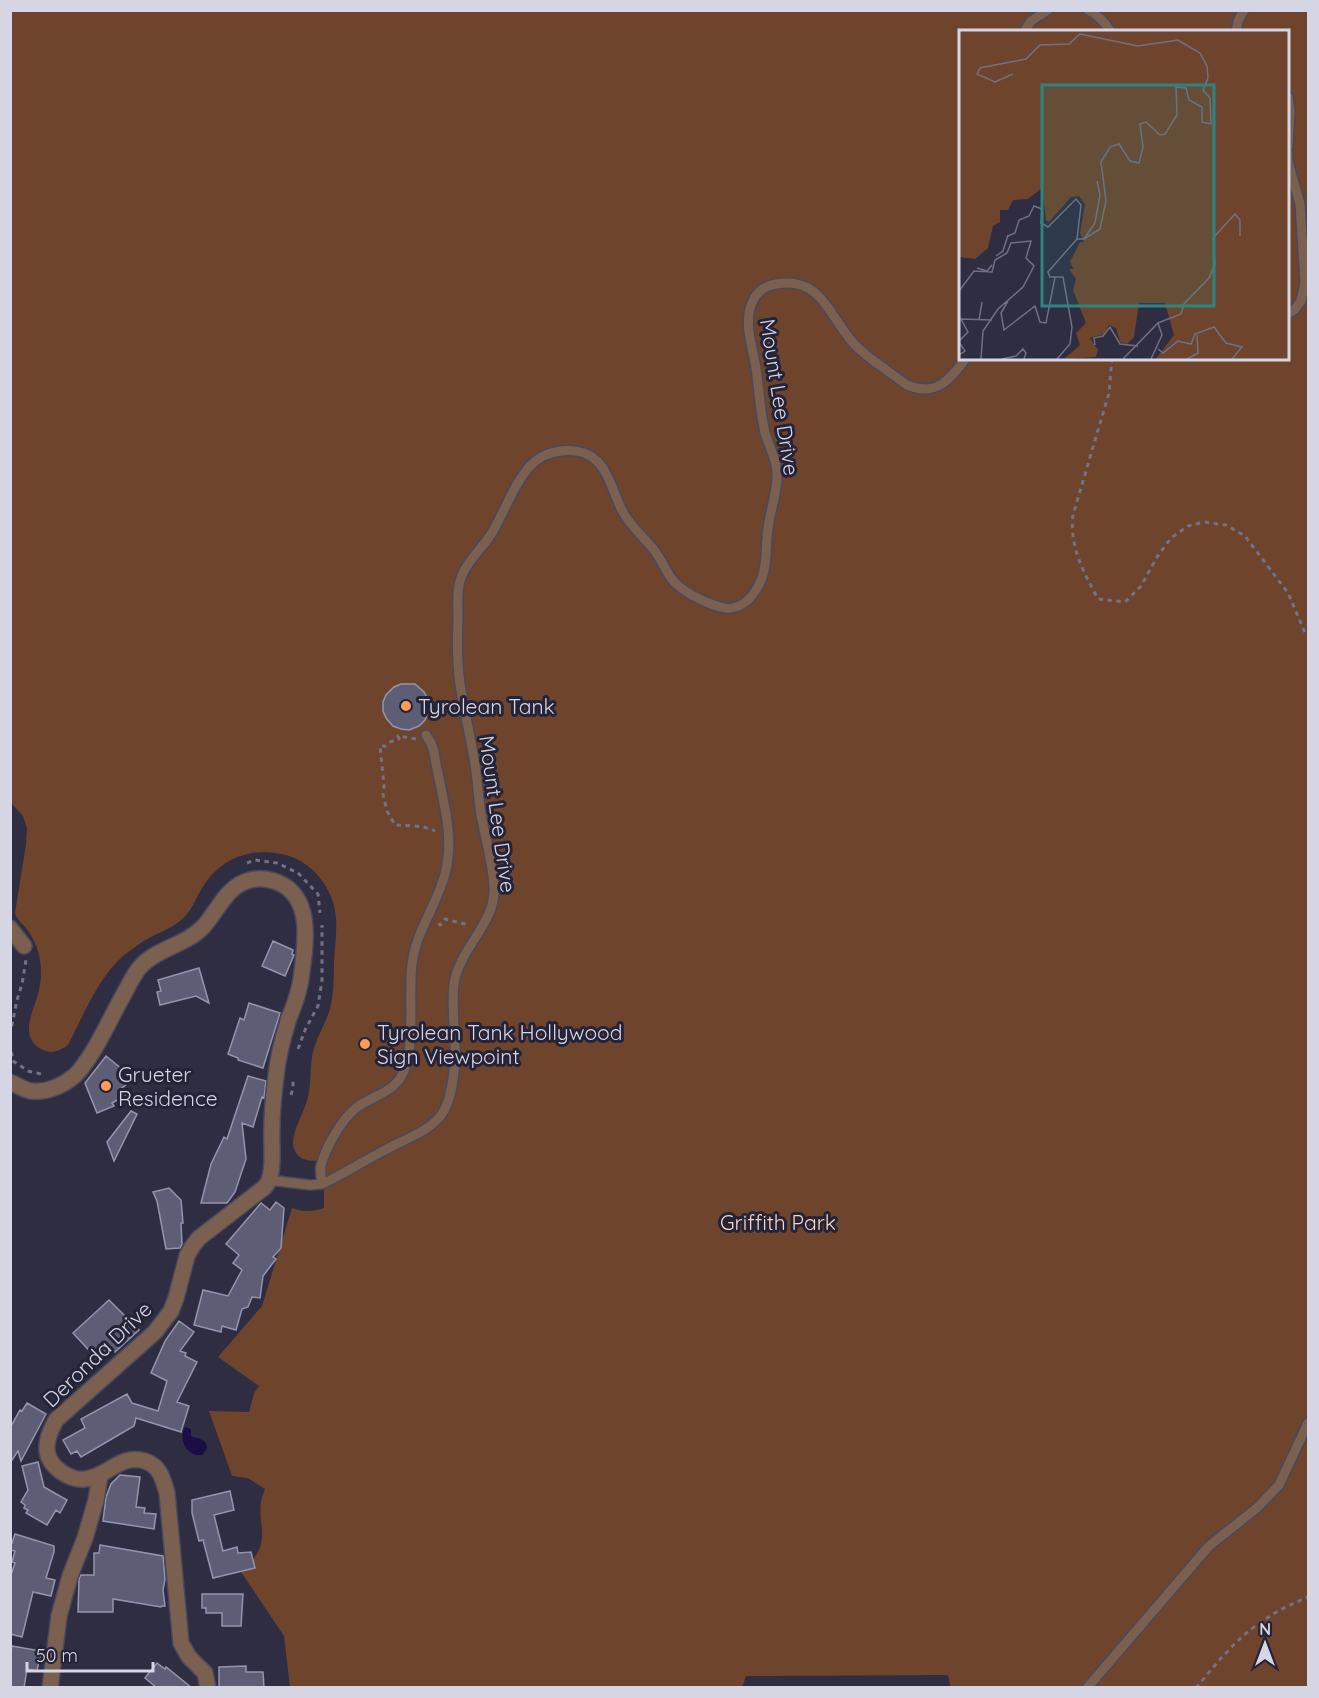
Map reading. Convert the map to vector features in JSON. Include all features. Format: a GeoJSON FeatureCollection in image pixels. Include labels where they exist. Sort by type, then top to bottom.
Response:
{"type":"FeatureCollection","features":[{"type":"Feature","properties":{"kind":"street"},"geometry":{"type":"LineString","coordinates":[[10,1082],[30,1091],[47,1090],[68,1082],[77,1075],[99,1043],[130,983],[143,964],[151,957],[198,932],[239,884],[261,879],[274,881],[284,885],[293,893],[300,903],[305,925],[300,984],[276,1073],[273,1157],[269,1180]]}},
{"type":"Feature","properties":{"kind":"street"},"geometry":{"type":"LineString","coordinates":[[10,928],[24,946]]}},
{"type":"Feature","properties":{"kind":"street","name":"Deronda Drive"},"geometry":{"type":"LineString","coordinates":[[208,1688],[205,1673],[189,1657],[181,1643],[167,1493],[163,1478],[155,1465],[130,1458],[100,1476],[83,1480],[66,1476],[53,1464],[47,1453],[48,1436],[56,1420],[155,1332],[171,1311],[187,1256],[192,1247],[200,1238],[265,1187],[269,1180]]}},
{"type":"Feature","properties":{"kind":"street"},"geometry":{"type":"LineString","coordinates":[[50,1688],[59,1616],[70,1576],[85,1538],[100,1476]]}},
{"type":"Feature","properties":{"kind":"lane"},"geometry":{"type":"LineString","coordinates":[[1025,30],[1031,21],[1048,10]]}},
{"type":"Feature","properties":{"kind":"lane"},"geometry":{"type":"LineString","coordinates":[[1088,10],[1106,23],[1110,30]]}},
{"type":"Feature","properties":{"kind":"lane"},"geometry":{"type":"LineString","coordinates":[[1236,30],[1244,10]]}},
{"type":"Feature","properties":{"kind":"lane"},"geometry":{"type":"LineString","coordinates":[[1289,106],[1289,123]]}},
{"type":"Feature","properties":{"kind":"lane"},"geometry":{"type":"LineString","coordinates":[[1289,166],[1300,204],[1305,282],[1301,301],[1289,313]]}},
{"type":"Feature","properties":{"kind":"lane","name":"Mount Lee Drive"},"geometry":{"type":"LineString","coordinates":[[322,1184],[426,1128],[442,1113],[450,1093],[454,1064],[455,976],[493,906],[495,889],[460,684],[458,594],[463,572],[489,538],[528,469],[546,454],[581,452],[591,456],[605,472],[624,515],[656,552],[675,583],[684,591],[717,606],[735,609],[744,604],[762,580],[766,561],[768,524],[777,477],[776,465],[762,419],[750,336],[749,312],[752,303],[763,288],[781,283],[799,284],[809,288],[821,299],[859,349],[907,385],[915,388],[933,389],[949,378],[964,360]]}},
{"type":"Feature","properties":{"kind":"lane"},"geometry":{"type":"LineString","coordinates":[[269,1180],[310,1185],[322,1184],[321,1173],[325,1155],[348,1115],[357,1107],[393,1087],[404,1071],[409,1051],[411,970],[414,949],[441,888],[449,853],[449,833],[434,752],[426,735]]}},
{"type":"Feature","properties":{"kind":"lane"},"geometry":{"type":"LineString","coordinates":[[1087,1688],[1209,1546],[1258,1507],[1279,1485],[1308,1423]]}},
{"type":"Feature","properties":{"kind":"path"},"geometry":{"type":"LineString","coordinates":[[1112,360],[1109,393],[1073,515],[1072,527],[1075,550],[1098,599],[1125,602],[1141,586],[1157,557],[1171,538],[1188,526],[1204,522],[1226,525],[1245,536],[1288,593],[1308,636]]}},
{"type":"Feature","properties":{"kind":"path"},"geometry":{"type":"LineString","coordinates":[[426,735],[420,739],[398,736],[399,739],[386,746],[380,746],[383,794],[387,811],[395,825],[432,829],[444,838],[449,853]]}},
{"type":"Feature","properties":{"kind":"path"},"geometry":{"type":"LineString","coordinates":[[246,864],[255,860],[277,863],[298,873],[318,894],[323,931],[322,980],[318,1006],[305,1029],[295,1058]]}},
{"type":"Feature","properties":{"kind":"path"},"geometry":{"type":"LineString","coordinates":[[438,921],[440,925],[445,919],[471,926],[483,925]]}},
{"type":"Feature","properties":{"kind":"path"},"geometry":{"type":"LineString","coordinates":[[10,1035],[24,975],[26,962],[24,946]]}},
{"type":"Feature","properties":{"kind":"path"},"geometry":{"type":"LineString","coordinates":[[10,1043],[13,1061],[28,1071],[44,1075]]}},
{"type":"Feature","properties":{"kind":"path"},"geometry":{"type":"LineString","coordinates":[[290,1098],[293,1088],[292,1077]]}},
{"type":"Feature","properties":{"kind":"path"},"geometry":{"type":"LineString","coordinates":[[1196,1688],[1227,1651],[1249,1631],[1274,1613],[1308,1597]]}},
{"type":"Feature","properties":{"kind":"green space","name":"Griffith Park"},"geometry":{"type":"Polygon","coordinates":[[[10,11],[1308,11],[1308,1687],[951,1688],[948,1675],[746,1676],[742,1688],[290,1687],[284,1636],[241,1572],[253,1560],[262,1540],[260,1511],[265,1489],[248,1478],[232,1476],[209,1411],[249,1412],[254,1393],[259,1386],[218,1357],[262,1306],[292,1208],[308,1211],[324,1208],[324,1159],[314,1161],[300,1157],[294,1150],[293,1139],[308,1096],[313,1050],[330,1009],[334,984],[335,908],[319,877],[302,862],[292,857],[257,852],[235,858],[216,871],[208,880],[183,918],[139,944],[114,965],[92,998],[68,1045],[56,1051],[43,1050],[31,1039],[29,1033],[30,1019],[40,983],[41,965],[35,943],[15,913],[26,844],[27,828],[23,816],[10,802],[10,11]]]}},
{"type":"Feature","properties":{"kind":"shaded area"},"geometry":{"type":"Polygon","coordinates":[[[185,1427],[191,1429],[191,1436],[206,1443],[207,1449],[202,1455],[192,1453],[185,1447],[183,1432],[185,1427]]]}},
{"type":"Feature","properties":{"kind":"building","name":"Tyrolean Tank"},"geometry":{"type":"Polygon","coordinates":[[[401,684],[415,684],[424,692],[429,701],[429,710],[425,720],[419,726],[409,730],[393,726],[383,711],[386,695],[401,684]]]}},
{"type":"Feature","properties":{"kind":"building"},"geometry":{"type":"Polygon","coordinates":[[[273,941],[293,950],[294,955],[285,976],[262,966],[273,941]]]}},
{"type":"Feature","properties":{"kind":"building"},"geometry":{"type":"Polygon","coordinates":[[[199,968],[209,1003],[196,996],[160,1005],[157,992],[161,991],[158,980],[199,968]]]}},
{"type":"Feature","properties":{"kind":"building"},"geometry":{"type":"Polygon","coordinates":[[[249,1003],[280,1013],[263,1068],[238,1060],[228,1054],[240,1018],[244,1020],[249,1003]]]}},
{"type":"Feature","properties":{"kind":"building","name":"Grueter Residence"},"geometry":{"type":"Polygon","coordinates":[[[106,1056],[123,1070],[121,1074],[131,1081],[122,1088],[126,1095],[112,1103],[114,1106],[97,1113],[85,1083],[106,1056]]]}},
{"type":"Feature","properties":{"kind":"building"},"geometry":{"type":"Polygon","coordinates":[[[248,1076],[266,1081],[264,1098],[262,1097],[253,1127],[242,1123],[246,1159],[235,1192],[227,1203],[201,1203],[211,1164],[224,1137],[227,1139],[248,1076]]]}},
{"type":"Feature","properties":{"kind":"building"},"geometry":{"type":"Polygon","coordinates":[[[131,1111],[137,1114],[114,1161],[107,1142],[131,1111]]]}},
{"type":"Feature","properties":{"kind":"building"},"geometry":{"type":"Polygon","coordinates":[[[169,1188],[181,1200],[182,1244],[180,1248],[166,1249],[157,1201],[153,1192],[169,1188]]]}},
{"type":"Feature","properties":{"kind":"building"},"geometry":{"type":"Polygon","coordinates":[[[276,1202],[284,1208],[281,1248],[273,1257],[276,1259],[263,1276],[260,1298],[252,1297],[248,1307],[242,1309],[236,1330],[222,1326],[221,1332],[194,1325],[203,1290],[228,1296],[242,1270],[233,1263],[239,1255],[226,1244],[261,1203],[270,1210],[276,1202]]]}},
{"type":"Feature","properties":{"kind":"building"},"geometry":{"type":"Polygon","coordinates":[[[109,1300],[139,1330],[115,1352],[110,1347],[97,1359],[73,1333],[109,1300]]]}},
{"type":"Feature","properties":{"kind":"building"},"geometry":{"type":"Polygon","coordinates":[[[179,1321],[194,1332],[180,1351],[197,1362],[177,1402],[189,1406],[181,1432],[136,1418],[134,1426],[81,1457],[77,1451],[71,1454],[63,1440],[85,1428],[81,1419],[127,1394],[132,1403],[158,1411],[167,1381],[151,1373],[165,1341],[179,1321]]]}},
{"type":"Feature","properties":{"kind":"building"},"geometry":{"type":"Polygon","coordinates":[[[27,1403],[46,1414],[21,1461],[18,1451],[10,1463],[10,1428],[20,1410],[22,1411],[27,1403]]]}},
{"type":"Feature","properties":{"kind":"building"},"geometry":{"type":"Polygon","coordinates":[[[38,1462],[44,1487],[67,1500],[60,1513],[56,1510],[47,1525],[26,1513],[28,1510],[21,1502],[28,1490],[22,1466],[38,1462]]]}},
{"type":"Feature","properties":{"kind":"building"},"geometry":{"type":"Polygon","coordinates":[[[120,1475],[140,1477],[136,1507],[145,1508],[144,1513],[156,1514],[154,1529],[103,1521],[106,1497],[111,1484],[120,1475]]]}},
{"type":"Feature","properties":{"kind":"building"},"geometry":{"type":"Polygon","coordinates":[[[230,1491],[234,1510],[214,1515],[223,1551],[237,1547],[238,1553],[251,1552],[255,1568],[213,1578],[203,1540],[199,1541],[192,1513],[192,1500],[230,1491]]]}},
{"type":"Feature","properties":{"kind":"building"},"geometry":{"type":"Polygon","coordinates":[[[15,1534],[54,1546],[46,1578],[55,1580],[51,1596],[33,1592],[22,1637],[10,1634],[10,1578],[15,1563],[12,1562],[15,1551],[10,1549],[15,1534]]]}},
{"type":"Feature","properties":{"kind":"building"},"geometry":{"type":"Polygon","coordinates":[[[100,1545],[163,1556],[165,1606],[113,1599],[113,1612],[78,1612],[79,1579],[81,1575],[94,1575],[94,1553],[99,1553],[100,1545]]]}},
{"type":"Feature","properties":{"kind":"building"},"geometry":{"type":"Polygon","coordinates":[[[202,1594],[243,1594],[241,1626],[222,1626],[222,1613],[206,1613],[206,1608],[202,1608],[202,1594]]]}},
{"type":"Feature","properties":{"kind":"building"},"geometry":{"type":"Polygon","coordinates":[[[12,1646],[41,1651],[37,1671],[27,1669],[24,1688],[10,1688],[12,1646]]]}},
{"type":"Feature","properties":{"kind":"building"},"geometry":{"type":"Polygon","coordinates":[[[157,1663],[165,1669],[166,1667],[192,1688],[157,1688],[145,1678],[157,1663]]]}},
{"type":"Feature","properties":{"kind":"building"},"geometry":{"type":"Polygon","coordinates":[[[246,1666],[246,1672],[263,1672],[264,1688],[219,1688],[219,1667],[246,1666]]]}},
{"type":"Feature","properties":{"kind":"place","name":"Tyrolean Tank"},"geometry":{"type":"Point","coordinates":[406,706]}},
{"type":"Feature","properties":{"kind":"place","name":"Tyrolean Tank Hollywood Sign Viewpoint"},"geometry":{"type":"Point","coordinates":[365,1044]}},
{"type":"Feature","properties":{"kind":"place","name":"Grueter Residence"},"geometry":{"type":"Point","coordinates":[106,1086]}}]}
